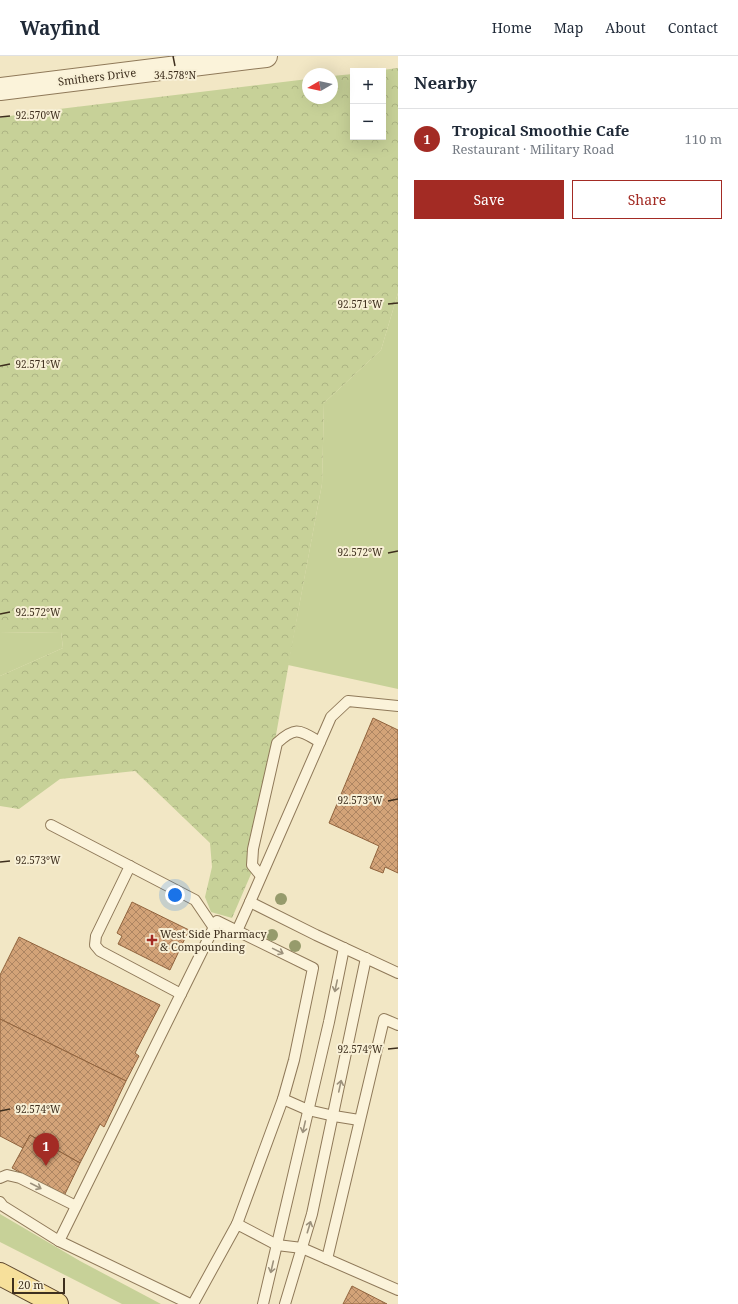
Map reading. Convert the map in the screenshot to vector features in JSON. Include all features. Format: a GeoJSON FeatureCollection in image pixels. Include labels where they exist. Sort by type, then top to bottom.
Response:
{"type":"FeatureCollection","features":[{"type":"Feature","properties":{"kind":"main road"},"geometry":{"type":"LineString","coordinates":[[0,1274],[57,1304]]}},
{"type":"Feature","properties":{"kind":"street","name":"Smithers Drive"},"geometry":{"type":"LineString","coordinates":[[0,89],[266,56]]}},
{"type":"Feature","properties":{"kind":"lane"},"geometry":{"type":"LineString","coordinates":[[237,931],[331,717],[348,700],[398,706]]}},
{"type":"Feature","properties":{"kind":"lane"},"geometry":{"type":"LineString","coordinates":[[262,876],[252,865],[253,849],[278,743],[289,733],[303,732],[320,742]]}},
{"type":"Feature","properties":{"kind":"lane"},"geometry":{"type":"LineString","coordinates":[[0,1202],[3,1206],[59,1241],[192,1304],[237,1224],[283,1099],[294,1060],[313,968],[237,931],[216,925],[195,900],[51,825]]}},
{"type":"Feature","properties":{"kind":"lane"},"geometry":{"type":"LineString","coordinates":[[130,866],[96,936],[95,945],[100,951],[181,994]]}},
{"type":"Feature","properties":{"kind":"lane"},"geometry":{"type":"LineString","coordinates":[[250,902],[398,973]]}},
{"type":"Feature","properties":{"kind":"lane"},"geometry":{"type":"LineString","coordinates":[[59,1241],[216,925]]}},
{"type":"Feature","properties":{"kind":"lane"},"geometry":{"type":"LineString","coordinates":[[263,1304],[329,1022],[344,948]]}},
{"type":"Feature","properties":{"kind":"lane"},"geometry":{"type":"LineString","coordinates":[[285,1304],[312,1214],[334,1116],[366,958]]}},
{"type":"Feature","properties":{"kind":"lane"},"geometry":{"type":"LineString","coordinates":[[327,1259],[384,1019],[398,1025]]}},
{"type":"Feature","properties":{"kind":"lane"},"geometry":{"type":"LineString","coordinates":[[283,1099],[308,1110],[359,1120]]}},
{"type":"Feature","properties":{"kind":"lane"},"geometry":{"type":"LineString","coordinates":[[0,1178],[7,1175],[20,1178],[76,1206]]}},
{"type":"Feature","properties":{"kind":"lane"},"geometry":{"type":"LineString","coordinates":[[237,1224],[277,1245],[302,1248],[398,1290]]}},
{"type":"Feature","properties":{"kind":"green space"},"geometry":{"type":"Polygon","coordinates":[[[398,68],[398,293],[381,350],[324,403],[322,484],[251,874],[232,918],[211,912],[205,897],[212,867],[210,843],[135,771],[60,779],[19,809],[0,806],[0,676],[63,648],[61,632],[0,633],[0,118],[26,113],[302,80],[302,104],[338,104],[338,75],[350,74],[350,140],[386,140],[386,70],[398,68]]]}},
{"type":"Feature","properties":{"kind":"green space"},"geometry":{"type":"Polygon","coordinates":[[[398,293],[398,689],[288,665],[322,484],[324,403],[381,350],[398,293]]]}},
{"type":"Feature","properties":{"kind":"green space"},"geometry":{"type":"Polygon","coordinates":[[[61,632],[63,648],[0,676],[0,633],[61,632]]]}},
{"type":"Feature","properties":{"kind":"green space"},"geometry":{"type":"Polygon","coordinates":[[[0,1214],[80,1261],[161,1304],[122,1304],[0,1242],[0,1214]]]}},
{"type":"Feature","properties":{"kind":"building"},"geometry":{"type":"Polygon","coordinates":[[[373,718],[398,730],[398,873],[385,867],[383,873],[370,868],[379,846],[329,823],[373,718]]]}},
{"type":"Feature","properties":{"kind":"building","name":"West Side Pharmacy & Compounding"},"geometry":{"type":"Polygon","coordinates":[[[132,902],[189,930],[170,970],[118,944],[122,936],[117,933],[132,902]]]}},
{"type":"Feature","properties":{"kind":"building"},"geometry":{"type":"Polygon","coordinates":[[[19,937],[160,1005],[135,1053],[139,1056],[126,1081],[0,1019],[0,975],[19,937]]]}},
{"type":"Feature","properties":{"kind":"building"},"geometry":{"type":"Polygon","coordinates":[[[0,1019],[126,1081],[104,1127],[100,1124],[80,1163],[30,1135],[23,1148],[0,1136],[0,1019]]]}},
{"type":"Feature","properties":{"kind":"building"},"geometry":{"type":"Polygon","coordinates":[[[30,1135],[80,1163],[64,1196],[12,1168],[30,1135]]]}},
{"type":"Feature","properties":{"kind":"building"},"geometry":{"type":"Polygon","coordinates":[[[352,1286],[387,1304],[343,1304],[352,1286]]]}},
{"type":"Feature","properties":{"kind":"place","name":"West Side Pharmacy & Compounding"},"geometry":{"type":"Point","coordinates":[152,940]}},
{"type":"Feature","properties":{"kind":"place","name":"Tropical Smoothie Cafe"},"geometry":{"type":"Point","coordinates":[46,1166]}}]}
